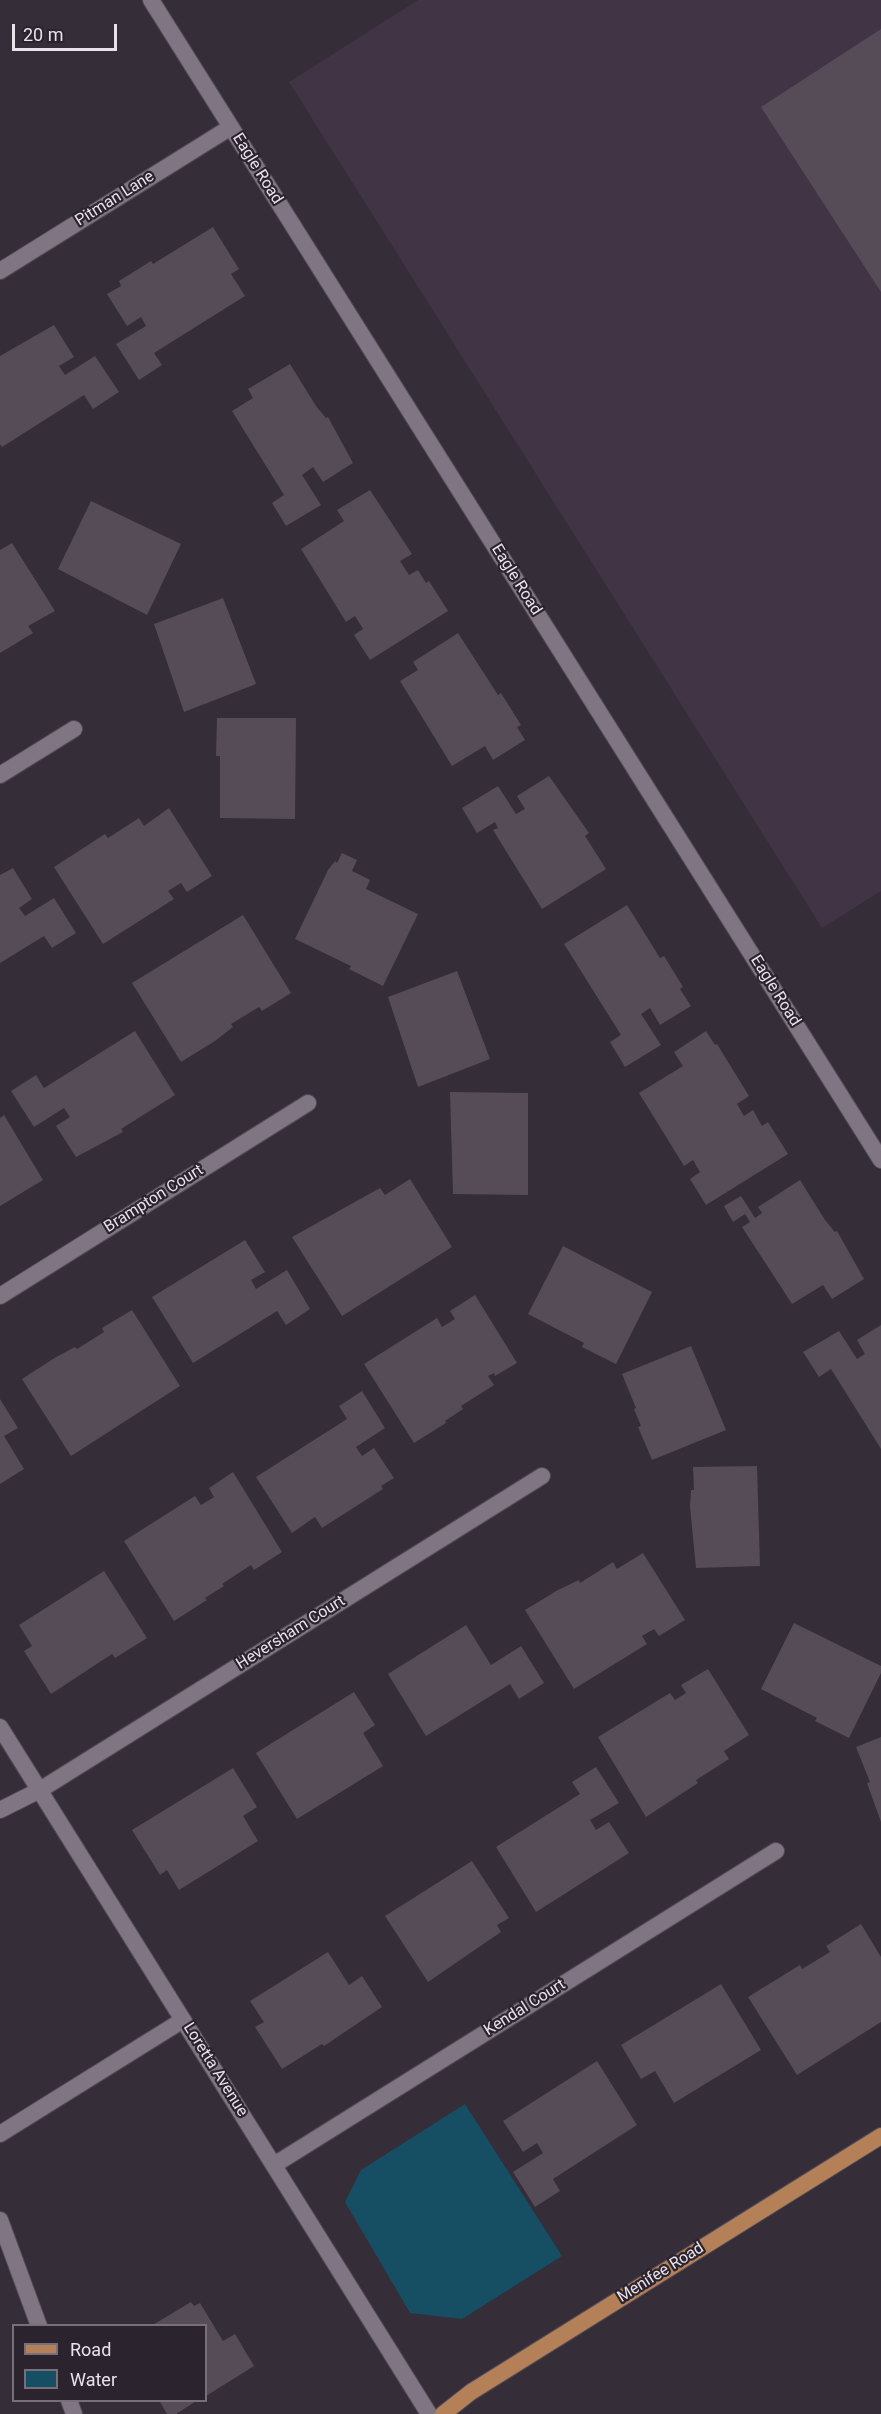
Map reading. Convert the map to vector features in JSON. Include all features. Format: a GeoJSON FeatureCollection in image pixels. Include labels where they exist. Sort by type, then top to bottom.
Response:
{"type":"FeatureCollection","features":[{"type":"Feature","properties":{"kind":"main road","name":"Menifee Road"},"geometry":{"type":"LineString","coordinates":[[443,2414],[471,2392],[881,2136]]}},
{"type":"Feature","properties":{"kind":"street","name":"Eagle Road"},"geometry":{"type":"LineString","coordinates":[[151,0],[881,1160]]}},
{"type":"Feature","properties":{"kind":"street","name":"Pitman Lane"},"geometry":{"type":"LineString","coordinates":[[0,270],[231,127]]}},
{"type":"Feature","properties":{"kind":"street"},"geometry":{"type":"LineString","coordinates":[[0,775],[74,729]]}},
{"type":"Feature","properties":{"kind":"street","name":"Brampton Court"},"geometry":{"type":"LineString","coordinates":[[0,1296],[308,1103]]}},
{"type":"Feature","properties":{"kind":"street","name":"Heversham Court"},"geometry":{"type":"LineString","coordinates":[[0,1810],[40,1790],[542,1476]]}},
{"type":"Feature","properties":{"kind":"street","name":"Loretta Avenue"},"geometry":{"type":"LineString","coordinates":[[0,1726],[429,2414]]}},
{"type":"Feature","properties":{"kind":"street","name":"Kendal Court"},"geometry":{"type":"LineString","coordinates":[[274,2165],[776,1851]]}},
{"type":"Feature","properties":{"kind":"street"},"geometry":{"type":"LineString","coordinates":[[0,2134],[183,2020]]}},
{"type":"Feature","properties":{"kind":"street"},"geometry":{"type":"LineString","coordinates":[[0,2220],[39,2324]]}},
{"type":"Feature","properties":{"kind":"shaded area"},"geometry":{"type":"Polygon","coordinates":[[[418,0],[881,0],[881,891],[822,928],[289,82],[418,0]]]}},
{"type":"Feature","properties":{"kind":"water"},"geometry":{"type":"Polygon","coordinates":[[[465,2104],[562,2256],[462,2319],[410,2313],[345,2202],[361,2170],[465,2104]]]}},
{"type":"Feature","properties":{"kind":"building"},"geometry":{"type":"Polygon","coordinates":[[[881,29],[881,292],[761,107],[881,29]]]}},
{"type":"Feature","properties":{"kind":"building"},"geometry":{"type":"Polygon","coordinates":[[[213,227],[239,269],[231,274],[245,296],[154,353],[162,365],[139,380],[116,344],[146,326],[141,317],[127,326],[107,294],[121,286],[119,281],[151,261],[153,264],[213,227]]]}},
{"type":"Feature","properties":{"kind":"building"},"geometry":{"type":"Polygon","coordinates":[[[54,325],[74,357],[59,366],[65,375],[95,356],[119,392],[93,409],[84,395],[2,447],[0,444],[0,356],[54,325]]]}},
{"type":"Feature","properties":{"kind":"building"},"geometry":{"type":"Polygon","coordinates":[[[290,364],[316,406],[326,418],[328,417],[353,463],[323,482],[313,467],[302,475],[321,505],[286,526],[272,503],[284,495],[232,411],[253,398],[248,389],[290,364]]]}},
{"type":"Feature","properties":{"kind":"building"},"geometry":{"type":"Polygon","coordinates":[[[370,490],[412,554],[400,561],[409,575],[418,570],[426,583],[429,581],[448,611],[370,660],[354,635],[363,629],[355,616],[346,622],[301,549],[344,521],[337,510],[370,490]]]}},
{"type":"Feature","properties":{"kind":"building"},"geometry":{"type":"Polygon","coordinates":[[[91,501],[181,544],[147,615],[58,569],[91,501]]]}},
{"type":"Feature","properties":{"kind":"building"},"geometry":{"type":"Polygon","coordinates":[[[12,543],[55,611],[28,626],[33,633],[0,653],[0,550],[12,543]]]}},
{"type":"Feature","properties":{"kind":"building"},"geometry":{"type":"Polygon","coordinates":[[[223,598],[256,684],[184,712],[154,624],[223,598]]]}},
{"type":"Feature","properties":{"kind":"building"},"geometry":{"type":"Polygon","coordinates":[[[458,633],[498,695],[501,693],[521,725],[517,727],[525,740],[493,760],[485,746],[452,766],[400,681],[418,670],[413,662],[458,633]]]}},
{"type":"Feature","properties":{"kind":"building"},"geometry":{"type":"Polygon","coordinates":[[[217,718],[296,718],[295,819],[220,818],[220,756],[216,756],[217,718]]]}},
{"type":"Feature","properties":{"kind":"building"},"geometry":{"type":"Polygon","coordinates":[[[549,776],[589,833],[585,836],[606,869],[542,909],[493,830],[498,828],[495,822],[477,833],[462,808],[498,786],[516,814],[525,809],[517,796],[549,776]]]}},
{"type":"Feature","properties":{"kind":"building"},"geometry":{"type":"Polygon","coordinates":[[[169,808],[212,876],[187,892],[181,883],[168,891],[174,899],[103,944],[54,867],[105,834],[108,838],[139,818],[144,826],[169,808]]]}},
{"type":"Feature","properties":{"kind":"building"},"geometry":{"type":"Polygon","coordinates":[[[342,853],[357,860],[352,871],[370,880],[366,889],[418,914],[383,986],[349,969],[351,966],[295,939],[328,870],[335,861],[337,863],[342,853]]]}},
{"type":"Feature","properties":{"kind":"building"},"geometry":{"type":"Polygon","coordinates":[[[13,868],[32,899],[19,908],[25,916],[54,898],[76,933],[52,948],[44,936],[0,963],[0,875],[13,868]]]}},
{"type":"Feature","properties":{"kind":"building"},"geometry":{"type":"Polygon","coordinates":[[[627,905],[660,958],[664,956],[683,987],[680,989],[691,1006],[660,1025],[650,1008],[641,1014],[661,1045],[625,1067],[610,1042],[621,1035],[564,944],[627,905]]]}},
{"type":"Feature","properties":{"kind":"building"},"geometry":{"type":"Polygon","coordinates":[[[243,915],[291,993],[262,1011],[259,1007],[231,1024],[233,1027],[215,1041],[181,1062],[132,983],[243,915]]]}},
{"type":"Feature","properties":{"kind":"building"},"geometry":{"type":"Polygon","coordinates":[[[457,971],[490,1059],[418,1087],[388,997],[457,971]]]}},
{"type":"Feature","properties":{"kind":"building"},"geometry":{"type":"Polygon","coordinates":[[[135,1031],[175,1095],[121,1129],[123,1132],[76,1157],[56,1126],[70,1117],[64,1108],[34,1127],[11,1091],[36,1075],[44,1088],[135,1031]]]}},
{"type":"Feature","properties":{"kind":"building"},"geometry":{"type":"Polygon","coordinates":[[[706,1031],[715,1045],[717,1044],[749,1096],[737,1104],[744,1116],[753,1110],[762,1126],[768,1122],[788,1154],[706,1205],[690,1179],[700,1172],[693,1160],[684,1166],[639,1093],[683,1066],[674,1052],[706,1031]]]}},
{"type":"Feature","properties":{"kind":"building"},"geometry":{"type":"Polygon","coordinates":[[[450,1092],[528,1093],[528,1195],[453,1194],[450,1092]]]}},
{"type":"Feature","properties":{"kind":"building"},"geometry":{"type":"Polygon","coordinates":[[[4,1115],[43,1180],[0,1206],[0,1118],[4,1115]]]}},
{"type":"Feature","properties":{"kind":"building"},"geometry":{"type":"Polygon","coordinates":[[[410,1179],[452,1247],[342,1316],[292,1237],[380,1188],[385,1195],[410,1179]]]}},
{"type":"Feature","properties":{"kind":"building"},"geometry":{"type":"Polygon","coordinates":[[[800,1180],[825,1220],[835,1232],[837,1231],[864,1279],[832,1299],[823,1285],[792,1304],[742,1227],[750,1222],[745,1214],[733,1222],[724,1206],[741,1196],[755,1218],[762,1213],[758,1207],[800,1180]]]}},
{"type":"Feature","properties":{"kind":"building"},"geometry":{"type":"Polygon","coordinates":[[[245,1240],[265,1272],[251,1280],[256,1289],[287,1270],[310,1309],[286,1325],[277,1311],[193,1363],[152,1297],[245,1240]]]}},
{"type":"Feature","properties":{"kind":"building"},"geometry":{"type":"Polygon","coordinates":[[[563,1246],[652,1292],[616,1364],[582,1347],[584,1343],[528,1314],[563,1246]]]}},
{"type":"Feature","properties":{"kind":"building"},"geometry":{"type":"Polygon","coordinates":[[[475,1295],[517,1363],[495,1376],[494,1373],[488,1376],[494,1385],[461,1406],[463,1409],[445,1421],[446,1423],[414,1443],[364,1364],[437,1318],[442,1327],[455,1319],[450,1311],[475,1295]]]}},
{"type":"Feature","properties":{"kind":"building"},"geometry":{"type":"Polygon","coordinates":[[[132,1310],[180,1386],[71,1456],[22,1379],[56,1357],[75,1347],[77,1349],[104,1332],[102,1328],[132,1310]]]}},
{"type":"Feature","properties":{"kind":"building"},"geometry":{"type":"Polygon","coordinates":[[[881,1325],[881,1449],[831,1369],[819,1377],[803,1352],[839,1331],[857,1359],[865,1354],[857,1340],[881,1325]]]}},
{"type":"Feature","properties":{"kind":"building"},"geometry":{"type":"Polygon","coordinates":[[[691,1346],[726,1430],[652,1460],[638,1427],[641,1426],[634,1409],[636,1408],[622,1374],[691,1346]]]}},
{"type":"Feature","properties":{"kind":"building"},"geometry":{"type":"Polygon","coordinates":[[[362,1391],[385,1428],[356,1447],[362,1456],[374,1448],[394,1478],[381,1486],[383,1489],[322,1528],[315,1517],[292,1533],[256,1477],[347,1419],[339,1406],[362,1391]]]}},
{"type":"Feature","properties":{"kind":"building"},"geometry":{"type":"Polygon","coordinates":[[[0,1399],[18,1428],[4,1436],[24,1469],[0,1484],[0,1399]]]}},
{"type":"Feature","properties":{"kind":"building"},"geometry":{"type":"Polygon","coordinates":[[[757,1466],[760,1566],[696,1568],[690,1507],[691,1490],[694,1490],[693,1467],[757,1466]]]}},
{"type":"Feature","properties":{"kind":"building"},"geometry":{"type":"Polygon","coordinates":[[[233,1472],[282,1552],[254,1570],[251,1565],[222,1584],[224,1586],[205,1598],[207,1600],[174,1621],[124,1541],[195,1496],[201,1505],[214,1497],[209,1488],[233,1472]]]}},
{"type":"Feature","properties":{"kind":"building"},"geometry":{"type":"Polygon","coordinates":[[[643,1553],[685,1620],[659,1636],[654,1629],[642,1636],[647,1644],[574,1689],[525,1610],[558,1590],[579,1580],[580,1583],[613,1562],[617,1569],[643,1553]]]}},
{"type":"Feature","properties":{"kind":"building"},"geometry":{"type":"Polygon","coordinates":[[[104,1571],[147,1638],[115,1658],[112,1654],[51,1694],[24,1651],[32,1646],[19,1625],[104,1571]]]}},
{"type":"Feature","properties":{"kind":"building"},"geometry":{"type":"Polygon","coordinates":[[[794,1623],[881,1666],[881,1673],[849,1738],[815,1721],[817,1718],[761,1689],[794,1623]]]}},
{"type":"Feature","properties":{"kind":"building"},"geometry":{"type":"Polygon","coordinates":[[[466,1625],[491,1665],[521,1646],[544,1683],[519,1699],[510,1684],[426,1736],[388,1674],[466,1625]]]}},
{"type":"Feature","properties":{"kind":"building"},"geometry":{"type":"Polygon","coordinates":[[[708,1669],[749,1735],[724,1751],[729,1759],[696,1780],[698,1783],[646,1817],[598,1737],[670,1693],[675,1700],[686,1693],[681,1685],[708,1669]]]}},
{"type":"Feature","properties":{"kind":"building"},"geometry":{"type":"Polygon","coordinates":[[[354,1692],[375,1725],[363,1733],[383,1766],[297,1819],[256,1753],[354,1692]]]}},
{"type":"Feature","properties":{"kind":"building"},"geometry":{"type":"Polygon","coordinates":[[[881,1737],[881,1822],[867,1783],[870,1782],[856,1747],[881,1737]]]}},
{"type":"Feature","properties":{"kind":"building"},"geometry":{"type":"Polygon","coordinates":[[[596,1767],[619,1803],[590,1820],[596,1830],[609,1822],[629,1853],[536,1912],[496,1847],[580,1794],[572,1782],[596,1767]]]}},
{"type":"Feature","properties":{"kind":"building"},"geometry":{"type":"Polygon","coordinates":[[[233,1768],[257,1807],[243,1816],[258,1841],[179,1890],[167,1870],[160,1875],[132,1830],[233,1768]]]}},
{"type":"Feature","properties":{"kind":"building"},"geometry":{"type":"Polygon","coordinates":[[[472,1861],[509,1918],[497,1925],[501,1932],[428,1982],[385,1916],[472,1861]]]}},
{"type":"Feature","properties":{"kind":"building"},"geometry":{"type":"Polygon","coordinates":[[[861,1924],[881,1957],[881,2022],[797,2075],[748,1997],[800,1965],[802,1969],[830,1952],[826,1946],[861,1924]]]}},
{"type":"Feature","properties":{"kind":"building"},"geometry":{"type":"Polygon","coordinates":[[[328,1952],[349,1985],[362,1976],[382,2007],[324,2046],[322,2044],[282,2069],[255,2027],[264,2022],[250,2001],[328,1952]]]}},
{"type":"Feature","properties":{"kind":"building"},"geometry":{"type":"Polygon","coordinates":[[[721,1984],[761,2050],[674,2103],[655,2071],[641,2079],[621,2045],[721,1984]]]}},
{"type":"Feature","properties":{"kind":"building"},"geometry":{"type":"Polygon","coordinates":[[[597,2061],[637,2125],[553,2179],[560,2191],[535,2207],[513,2172],[543,2153],[537,2143],[523,2152],[503,2121],[597,2061]]]}},
{"type":"Feature","properties":{"kind":"building"},"geometry":{"type":"Polygon","coordinates":[[[191,2302],[194,2306],[200,2303],[223,2341],[235,2334],[254,2366],[207,2395],[207,2324],[154,2324],[191,2302]]]}},
{"type":"Feature","properties":{"kind":"building"},"geometry":{"type":"Polygon","coordinates":[[[160,2402],[195,2402],[176,2414],[167,2414],[160,2402]]]}}]}
